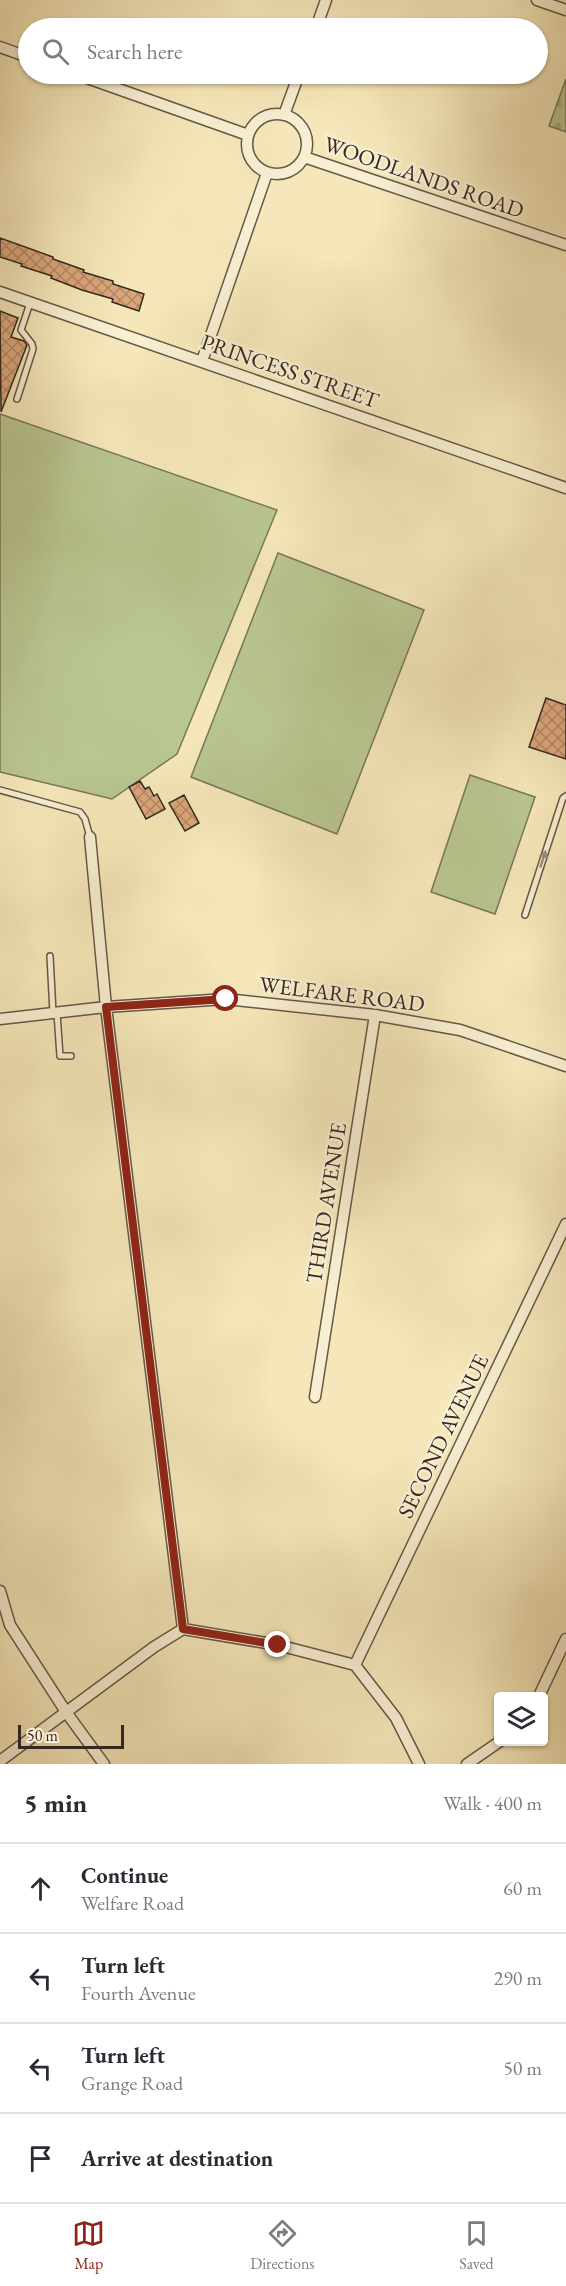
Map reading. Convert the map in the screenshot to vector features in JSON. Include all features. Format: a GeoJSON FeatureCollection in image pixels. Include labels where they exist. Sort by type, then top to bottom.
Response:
{"type":"FeatureCollection","features":[{"type":"Feature","properties":{"kind":"street"},"geometry":{"type":"LineString","coordinates":[[320,18],[326,0]]}},
{"type":"Feature","properties":{"kind":"street"},"geometry":{"type":"LineString","coordinates":[[537,0],[566,10]]}},
{"type":"Feature","properties":{"kind":"street"},"geometry":{"type":"LineString","coordinates":[[0,47],[18,53]]}},
{"type":"Feature","properties":{"kind":"street"},"geometry":{"type":"LineString","coordinates":[[103,84],[248,135]]}},
{"type":"Feature","properties":{"kind":"street"},"geometry":{"type":"LineString","coordinates":[[284,115],[295,84]]}},
{"type":"Feature","properties":{"kind":"street"},"geometry":{"type":"LineString","coordinates":[[268,115],[284,115],[293,119],[304,132],[307,142],[304,157],[293,170],[283,174],[267,173],[254,165],[248,156],[246,145],[248,135],[259,120],[268,115]]}},
{"type":"Feature","properties":{"kind":"street","name":"WOODLANDS ROAD"},"geometry":{"type":"LineString","coordinates":[[304,157],[566,245]]}},
{"type":"Feature","properties":{"kind":"street"},"geometry":{"type":"LineString","coordinates":[[202,361],[267,173]]}},
{"type":"Feature","properties":{"kind":"street","name":"PRINCESS STREET"},"geometry":{"type":"LineString","coordinates":[[0,292],[566,488]]}},
{"type":"Feature","properties":{"kind":"street"},"geometry":{"type":"LineString","coordinates":[[90,837],[106,1007],[183,1629]]}},
{"type":"Feature","properties":{"kind":"street","name":"WELFARE ROAD"},"geometry":{"type":"LineString","coordinates":[[0,1019],[106,1007],[226,999],[375,1015],[460,1030],[566,1066]]}},
{"type":"Feature","properties":{"kind":"street","name":"THIRD AVENUE"},"geometry":{"type":"LineString","coordinates":[[315,1397],[375,1015]]}},
{"type":"Feature","properties":{"kind":"street","name":"SECOND AVENUE"},"geometry":{"type":"LineString","coordinates":[[355,1665],[566,1224]]}},
{"type":"Feature","properties":{"kind":"street"},"geometry":{"type":"LineString","coordinates":[[0,1591],[10,1626],[66,1712],[104,1764]]}},
{"type":"Feature","properties":{"kind":"street"},"geometry":{"type":"LineString","coordinates":[[0,1761],[154,1647],[183,1629],[278,1645],[355,1665],[396,1718],[418,1764]]}},
{"type":"Feature","properties":{"kind":"street"},"geometry":{"type":"LineString","coordinates":[[541,1692],[566,1639]]}},
{"type":"Feature","properties":{"kind":"street"},"geometry":{"type":"LineString","coordinates":[[467,1764],[494,1745]]}},
{"type":"Feature","properties":{"kind":"lane"},"geometry":{"type":"LineString","coordinates":[[17,399],[33,349],[32,344],[21,330],[31,302]]}},
{"type":"Feature","properties":{"kind":"lane"},"geometry":{"type":"LineString","coordinates":[[0,790],[80,812],[86,819],[90,837]]}},
{"type":"Feature","properties":{"kind":"lane"},"geometry":{"type":"LineString","coordinates":[[525,915],[563,798],[566,796]]}},
{"type":"Feature","properties":{"kind":"lane"},"geometry":{"type":"LineString","coordinates":[[50,956],[60,1056],[71,1056]]}},
{"type":"Feature","properties":{"kind":"green space"},"geometry":{"type":"Polygon","coordinates":[[[566,79],[566,132],[549,126],[566,79]]]}},
{"type":"Feature","properties":{"kind":"green space"},"geometry":{"type":"Polygon","coordinates":[[[0,414],[277,510],[177,754],[112,799],[0,772],[0,414]]]}},
{"type":"Feature","properties":{"kind":"green space"},"geometry":{"type":"Polygon","coordinates":[[[278,553],[424,610],[337,834],[191,777],[278,553]]]}},
{"type":"Feature","properties":{"kind":"green space"},"geometry":{"type":"Polygon","coordinates":[[[470,775],[535,797],[495,914],[431,892],[470,775]]]}},
{"type":"Feature","properties":{"kind":"building"},"geometry":{"type":"Polygon","coordinates":[[[0,238],[53,257],[53,259],[84,270],[83,272],[113,281],[113,284],[144,294],[139,311],[0,257],[0,238]]]}},
{"type":"Feature","properties":{"kind":"building"},"geometry":{"type":"Polygon","coordinates":[[[0,311],[18,318],[11,337],[24,341],[27,345],[1,412],[0,311]]]}},
{"type":"Feature","properties":{"kind":"building"},"geometry":{"type":"Polygon","coordinates":[[[546,698],[566,705],[566,759],[529,747],[546,698]]]}},
{"type":"Feature","properties":{"kind":"building"},"geometry":{"type":"Polygon","coordinates":[[[140,781],[145,789],[149,787],[154,796],[157,794],[165,809],[146,819],[129,787],[140,781]]]}},
{"type":"Feature","properties":{"kind":"building"},"geometry":{"type":"Polygon","coordinates":[[[184,795],[199,823],[185,831],[169,803],[184,795]]]}},
{"type":"Feature","properties":{"kind":"route"},"geometry":{"type":"LineString","coordinates":[[226,999],[106,1007],[183,1629],[278,1645]]}}]}
